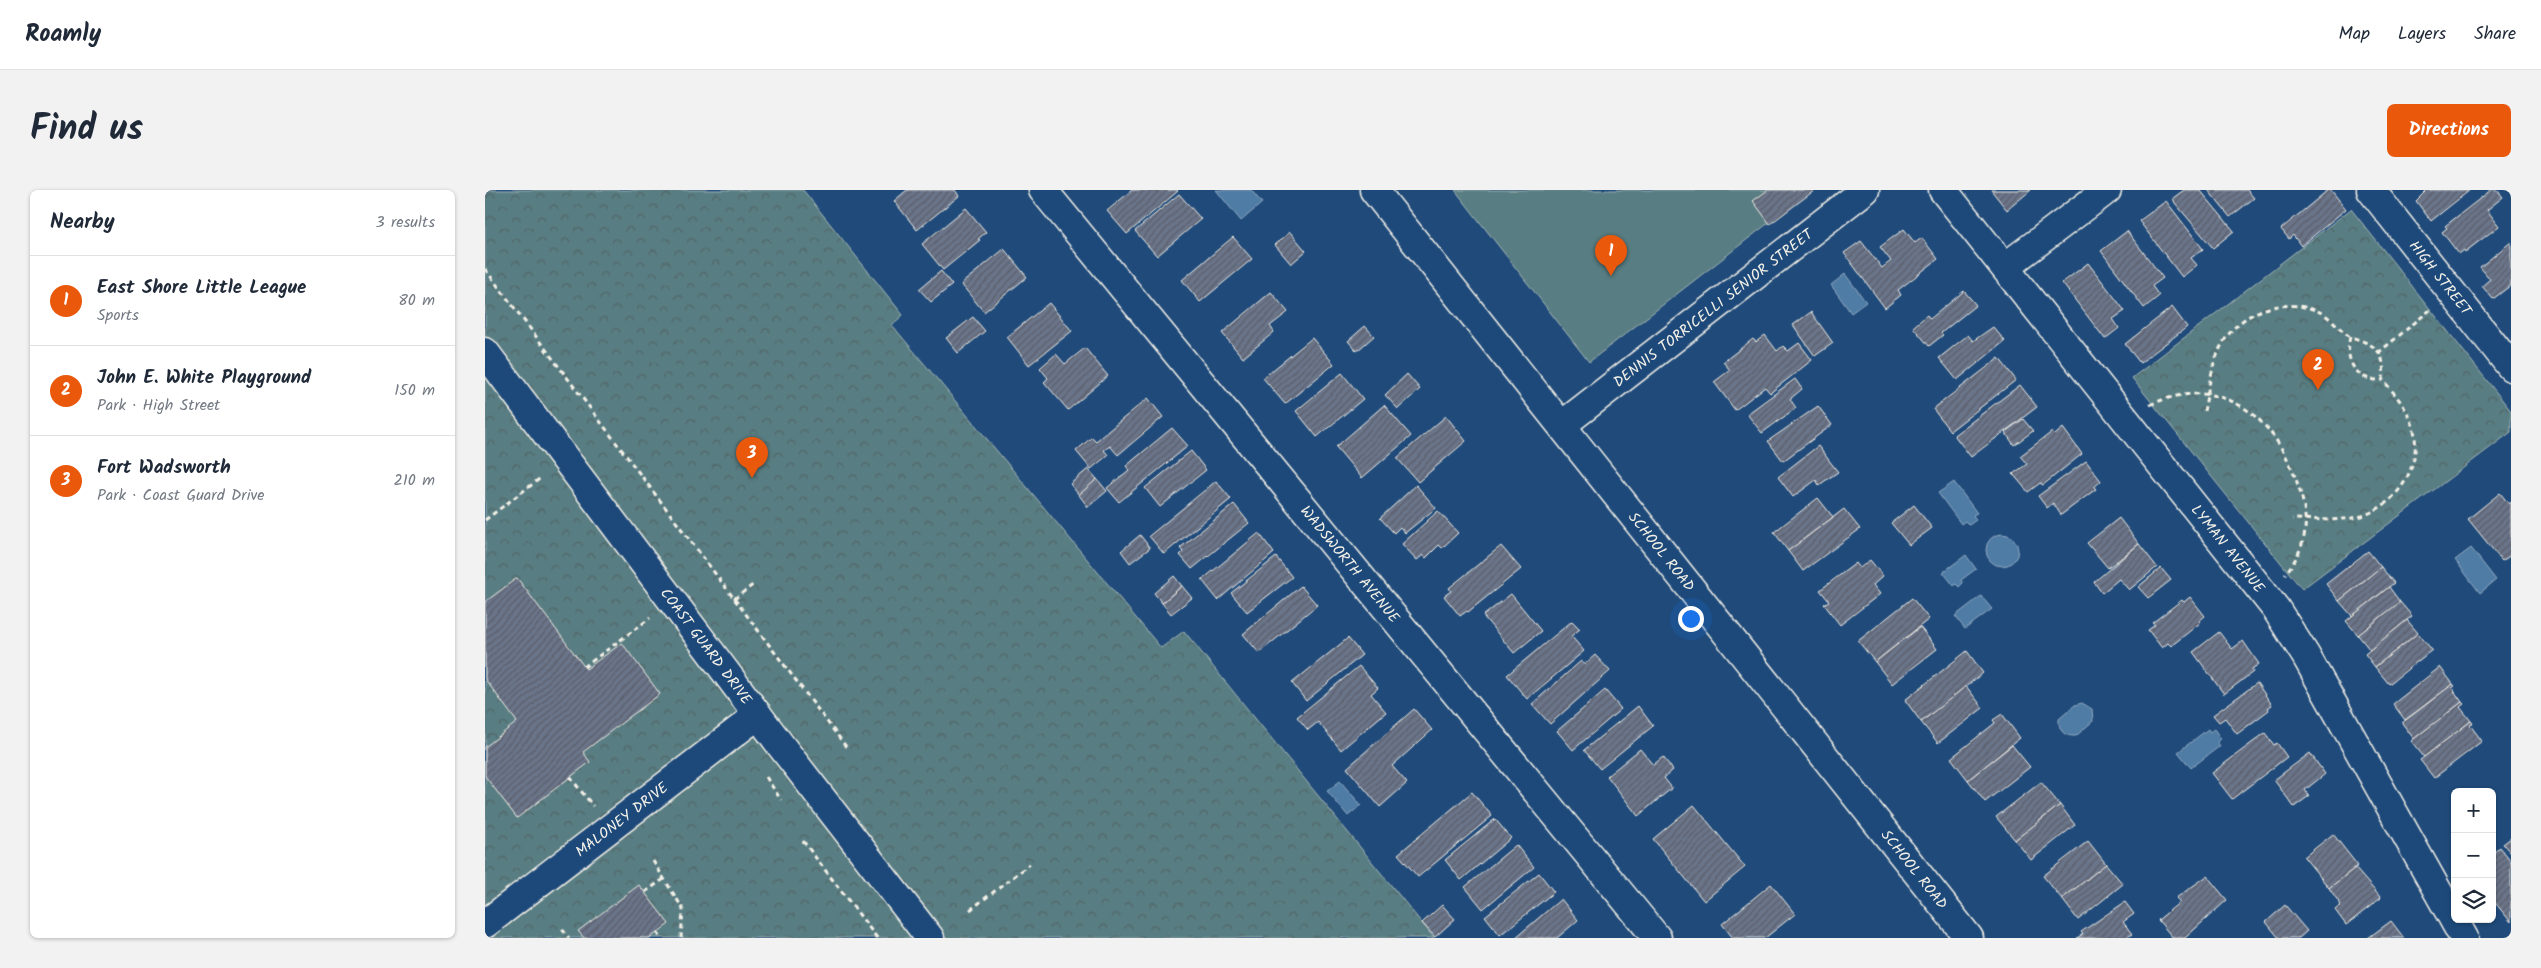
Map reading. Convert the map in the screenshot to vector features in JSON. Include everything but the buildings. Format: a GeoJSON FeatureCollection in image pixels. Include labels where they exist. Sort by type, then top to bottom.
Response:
{"type":"FeatureCollection","features":[{"type":"Feature","properties":{"kind":"street","name":"WADSWORTH AVENUE"},"geometry":{"type":"LineString","coordinates":[[1043,190],[1657,938]]}},
{"type":"Feature","properties":{"kind":"street","name":"SCHOOL ROAD"},"geometry":{"type":"LineString","coordinates":[[1374,190],[1969,938]]}},
{"type":"Feature","properties":{"kind":"street","name":"DENNIS TORRICELLI SENIOR STREET"},"geometry":{"type":"LineString","coordinates":[[1562,425],[1865,190]]}},
{"type":"Feature","properties":{"kind":"street","name":"LYMAN AVENUE"},"geometry":{"type":"LineString","coordinates":[[1943,190],[2276,608],[2306,656],[2464,938]]}},
{"type":"Feature","properties":{"kind":"street"},"geometry":{"type":"LineString","coordinates":[[2005,267],[2107,190]]}},
{"type":"Feature","properties":{"kind":"street","name":"HIGH STREET"},"geometry":{"type":"LineString","coordinates":[[2371,190],[2511,367]]}},
{"type":"Feature","properties":{"kind":"street","name":"COAST GUARD DRIVE"},"geometry":{"type":"LineString","coordinates":[[485,352],[758,715],[929,938]]}},
{"type":"Feature","properties":{"kind":"street","name":"MALONEY DRIVE"},"geometry":{"type":"LineString","coordinates":[[485,924],[758,715]]}},
{"type":"Feature","properties":{"kind":"path"},"geometry":{"type":"LineString","coordinates":[[485,269],[847,748]]}},
{"type":"Feature","properties":{"kind":"path"},"geometry":{"type":"LineString","coordinates":[[2204,411],[2224,341],[2247,317],[2267,308],[2299,306],[2315,310],[2328,316],[2349,337],[2370,343],[2378,352],[2384,369],[2383,380],[2403,404],[2414,432],[2414,458],[2409,476],[2387,503],[2373,512],[2345,518],[2292,520]]}},
{"type":"Feature","properties":{"kind":"path"},"geometry":{"type":"LineString","coordinates":[[2378,352],[2431,310]]}},
{"type":"Feature","properties":{"kind":"path"},"geometry":{"type":"LineString","coordinates":[[2349,337],[2349,354],[2357,372],[2369,380],[2383,380]]}},
{"type":"Feature","properties":{"kind":"path"},"geometry":{"type":"LineString","coordinates":[[2147,406],[2177,396],[2208,394],[2235,403],[2268,426],[2278,440],[2290,464],[2299,488],[2306,519],[2304,540],[2300,552],[2282,578]]}},
{"type":"Feature","properties":{"kind":"path"},"geometry":{"type":"LineString","coordinates":[[485,520],[547,473]]}},
{"type":"Feature","properties":{"kind":"path"},"geometry":{"type":"LineString","coordinates":[[735,599],[754,584]]}},
{"type":"Feature","properties":{"kind":"path"},"geometry":{"type":"LineString","coordinates":[[584,667],[653,616]]}},
{"type":"Feature","properties":{"kind":"path"},"geometry":{"type":"LineString","coordinates":[[570,777],[594,809],[602,803]]}},
{"type":"Feature","properties":{"kind":"path"},"geometry":{"type":"LineString","coordinates":[[803,841],[877,938]]}},
{"type":"Feature","properties":{"kind":"path"},"geometry":{"type":"LineString","coordinates":[[653,861],[683,909],[681,938]]}},
{"type":"Feature","properties":{"kind":"path"},"geometry":{"type":"LineString","coordinates":[[970,910],[1030,864]]}},
{"type":"Feature","properties":{"kind":"path"},"geometry":{"type":"LineString","coordinates":[[645,892],[664,879]]}},
{"type":"Feature","properties":{"kind":"path"},"geometry":{"type":"LineString","coordinates":[[562,929],[569,938]]}},
{"type":"Feature","properties":{"kind":"path"},"geometry":{"type":"LineString","coordinates":[[657,932],[661,938]]}},
{"type":"Feature","properties":{"kind":"green space"},"geometry":{"type":"Polygon","coordinates":[[[485,190],[803,190],[903,315],[892,325],[1161,648],[1184,631],[1434,938],[485,938],[485,190]]]}},
{"type":"Feature","properties":{"kind":"green space"},"geometry":{"type":"Polygon","coordinates":[[[1455,190],[1811,190],[1589,362],[1455,190]]]}},
{"type":"Feature","properties":{"kind":"green space"},"geometry":{"type":"Polygon","coordinates":[[[2351,209],[2511,411],[2511,432],[2302,589],[2132,378],[2351,209]]]}},
{"type":"Feature","properties":{"kind":"water"},"geometry":{"type":"Polygon","coordinates":[[[1216,190],[1251,190],[1262,203],[1241,221],[1216,190]]]}},
{"type":"Feature","properties":{"kind":"water"},"geometry":{"type":"Polygon","coordinates":[[[1845,274],[1866,302],[1851,313],[1831,285],[1845,274]]]}},
{"type":"Feature","properties":{"kind":"water"},"geometry":{"type":"Polygon","coordinates":[[[1954,482],[1977,513],[1973,515],[1976,520],[1969,525],[1965,521],[1961,524],[1938,493],[1954,482]]]}},
{"type":"Feature","properties":{"kind":"water"},"geometry":{"type":"Polygon","coordinates":[[[2002,534],[2008,535],[2013,539],[2017,544],[2017,556],[2013,561],[2008,565],[2002,566],[1996,565],[1991,561],[1987,556],[1986,550],[1987,544],[1991,539],[1996,535],[2002,534]]]}},
{"type":"Feature","properties":{"kind":"water"},"geometry":{"type":"Polygon","coordinates":[[[2471,548],[2496,580],[2480,593],[2455,560],[2471,548]]]}},
{"type":"Feature","properties":{"kind":"water"},"geometry":{"type":"Polygon","coordinates":[[[1966,555],[1976,569],[1961,580],[1963,583],[1959,587],[1956,584],[1954,586],[1943,572],[1966,555]]]}},
{"type":"Feature","properties":{"kind":"water"},"geometry":{"type":"Polygon","coordinates":[[[1981,596],[1992,609],[1965,629],[1955,616],[1981,596]]]}},
{"type":"Feature","properties":{"kind":"water"},"geometry":{"type":"Polygon","coordinates":[[[2082,703],[2092,709],[2093,721],[2076,736],[2065,734],[2061,729],[2059,719],[2075,705],[2082,703]]]}},
{"type":"Feature","properties":{"kind":"water"},"geometry":{"type":"Polygon","coordinates":[[[2208,729],[2210,732],[2214,729],[2221,739],[2217,742],[2220,746],[2191,768],[2178,752],[2208,729]]]}},
{"type":"Feature","properties":{"kind":"water"},"geometry":{"type":"Polygon","coordinates":[[[1340,781],[1361,805],[1348,816],[1327,791],[1340,781]]]}},
{"type":"Feature","properties":{"kind":"place","name":"East Shore Little League"},"geometry":{"type":"Point","coordinates":[1611,276]}},
{"type":"Feature","properties":{"kind":"place","name":"John E. White Playground"},"geometry":{"type":"Point","coordinates":[2318,390]}},
{"type":"Feature","properties":{"kind":"place","name":"Fort Wadsworth"},"geometry":{"type":"Point","coordinates":[752,478]}}]}
